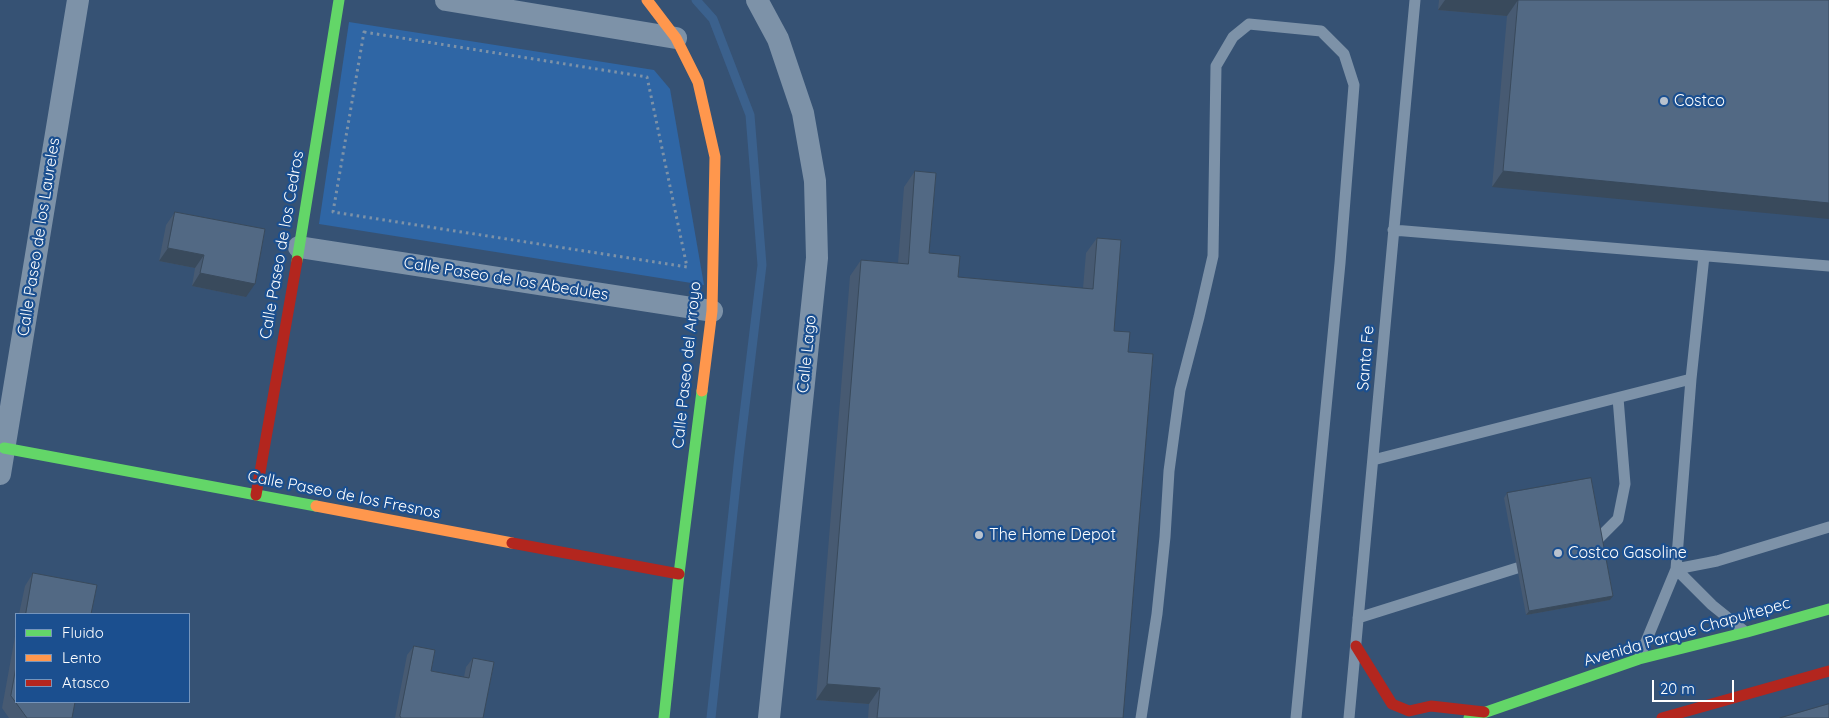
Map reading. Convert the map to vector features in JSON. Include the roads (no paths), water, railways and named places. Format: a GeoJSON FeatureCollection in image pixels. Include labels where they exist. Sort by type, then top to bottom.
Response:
{"type":"FeatureCollection","features":[{"type":"Feature","properties":{"kind":"street","name":"Calle Paseo de los Laureles"},"geometry":{"type":"LineString","coordinates":[[0,474],[78,0]]}},
{"type":"Feature","properties":{"kind":"street","name":"Calle Paseo de los Cedros"},"geometry":{"type":"LineString","coordinates":[[256,495],[339,0]]}},
{"type":"Feature","properties":{"kind":"street"},"geometry":{"type":"LineString","coordinates":[[446,0],[676,38]]}},
{"type":"Feature","properties":{"kind":"street","name":"Calle Paseo del Arroyo"},"geometry":{"type":"LineString","coordinates":[[647,0],[676,38],[698,82],[715,157],[712,311],[679,574],[664,718]]}},
{"type":"Feature","properties":{"kind":"street","name":"Calle Lago"},"geometry":{"type":"LineString","coordinates":[[757,0],[778,39],[803,113],[814,181],[817,258],[769,718]]}},
{"type":"Feature","properties":{"kind":"street","name":"Calle Paseo de los Abedules"},"geometry":{"type":"LineString","coordinates":[[299,247],[712,311]]}},
{"type":"Feature","properties":{"kind":"street","name":"Calle Paseo de los Fresnos"},"geometry":{"type":"LineString","coordinates":[[4,448],[679,574]]}},
{"type":"Feature","properties":{"kind":"street","name":"Avenida Parque Chapultepec"},"geometry":{"type":"LineString","coordinates":[[1469,718],[1639,659],[1829,609]]}},
{"type":"Feature","properties":{"kind":"street"},"geometry":{"type":"LineString","coordinates":[[1356,646],[1392,704],[1409,711],[1431,706],[1484,712]]}},
{"type":"Feature","properties":{"kind":"street"},"geometry":{"type":"LineString","coordinates":[[1662,718],[1829,671]]}},
{"type":"Feature","properties":{"kind":"lane","name":"Santa Fe"},"geometry":{"type":"LineString","coordinates":[[1349,718],[1415,0]]}},
{"type":"Feature","properties":{"kind":"lane"},"geometry":{"type":"LineString","coordinates":[[1141,718],[1157,614],[1165,538],[1169,471],[1180,390],[1213,256],[1216,66],[1233,36],[1249,24],[1321,30],[1344,54],[1354,86],[1339,272],[1296,718]]}},
{"type":"Feature","properties":{"kind":"lane"},"geometry":{"type":"LineString","coordinates":[[1394,230],[1829,266]]}},
{"type":"Feature","properties":{"kind":"lane"},"geometry":{"type":"LineString","coordinates":[[1639,659],[1676,569],[1691,379],[1704,256]]}},
{"type":"Feature","properties":{"kind":"lane"},"geometry":{"type":"LineString","coordinates":[[1373,460],[1691,379]]}},
{"type":"Feature","properties":{"kind":"lane"},"geometry":{"type":"LineString","coordinates":[[1599,538],[1618,519],[1625,484],[1618,398]]}},
{"type":"Feature","properties":{"kind":"lane"},"geometry":{"type":"LineString","coordinates":[[1676,569],[1717,561],[1829,528]]}},
{"type":"Feature","properties":{"kind":"lane"},"geometry":{"type":"LineString","coordinates":[[1358,618],[1517,568]]}},
{"type":"Feature","properties":{"kind":"lane"},"geometry":{"type":"LineString","coordinates":[[1676,569],[1712,605],[1747,632]]}},
{"type":"Feature","properties":{"kind":"waterway"},"geometry":{"type":"LineString","coordinates":[[696,0],[713,19],[750,115],[762,265],[711,718]]}},
{"type":"Feature","properties":{"kind":"place","name":"Costco"},"geometry":{"type":"Point","coordinates":[1664,101]}},
{"type":"Feature","properties":{"kind":"place","name":"The Home Depot"},"geometry":{"type":"Point","coordinates":[979,535]}},
{"type":"Feature","properties":{"kind":"place","name":"Costco Gasoline"},"geometry":{"type":"Point","coordinates":[1558,553]}}]}
